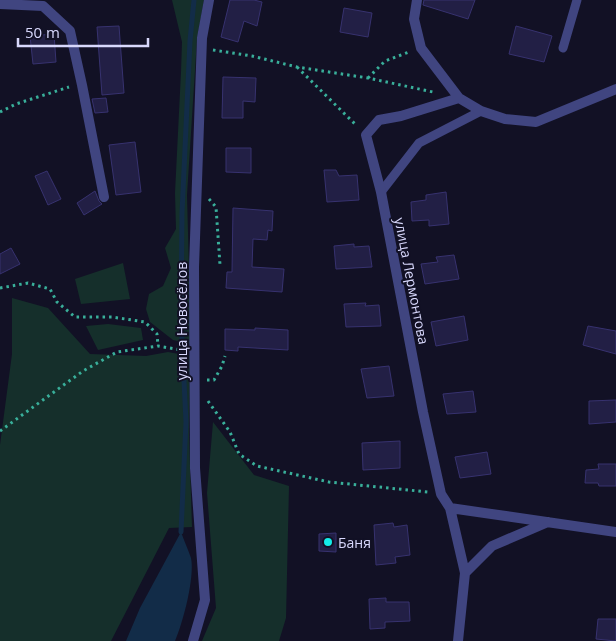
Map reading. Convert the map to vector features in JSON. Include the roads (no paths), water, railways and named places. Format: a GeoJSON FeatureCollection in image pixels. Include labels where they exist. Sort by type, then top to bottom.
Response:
{"type":"FeatureCollection","features":[{"type":"Feature","properties":{"kind":"street","name":"улица Новосёлов"},"geometry":{"type":"LineString","coordinates":[[193,641],[205,600],[195,468],[194,267],[202,38],[209,0]]}},
{"type":"Feature","properties":{"kind":"street"},"geometry":{"type":"LineString","coordinates":[[417,0],[414,19],[421,48],[459,98],[481,111],[506,120],[536,122],[616,89]]}},
{"type":"Feature","properties":{"kind":"street"},"geometry":{"type":"LineString","coordinates":[[0,4],[43,6],[70,31],[104,196]]}},
{"type":"Feature","properties":{"kind":"street","name":"улица Лермонтова"},"geometry":{"type":"LineString","coordinates":[[458,641],[465,573],[450,508],[441,494],[421,402],[381,192],[366,134],[379,120],[401,116],[459,98]]}},
{"type":"Feature","properties":{"kind":"street"},"geometry":{"type":"LineString","coordinates":[[450,508],[616,532]]}},
{"type":"Feature","properties":{"kind":"street"},"geometry":{"type":"LineString","coordinates":[[465,573],[492,546],[549,522]]}},
{"type":"Feature","properties":{"kind":"lane"},"geometry":{"type":"LineString","coordinates":[[563,48],[577,0]]}},
{"type":"Feature","properties":{"kind":"lane"},"geometry":{"type":"LineString","coordinates":[[381,192],[419,143],[481,111]]}},
{"type":"Feature","properties":{"kind":"water"},"geometry":{"type":"Polygon","coordinates":[[[181,532],[191,558],[192,566],[185,612],[175,641],[126,641],[140,608],[181,532]]]}},
{"type":"Feature","properties":{"kind":"waterway"},"geometry":{"type":"LineString","coordinates":[[181,532],[186,422],[181,319],[182,213],[190,41],[194,0]]}},
{"type":"Feature","properties":{"kind":"place","name":"Баня"},"geometry":{"type":"Point","coordinates":[328,542]}}]}
